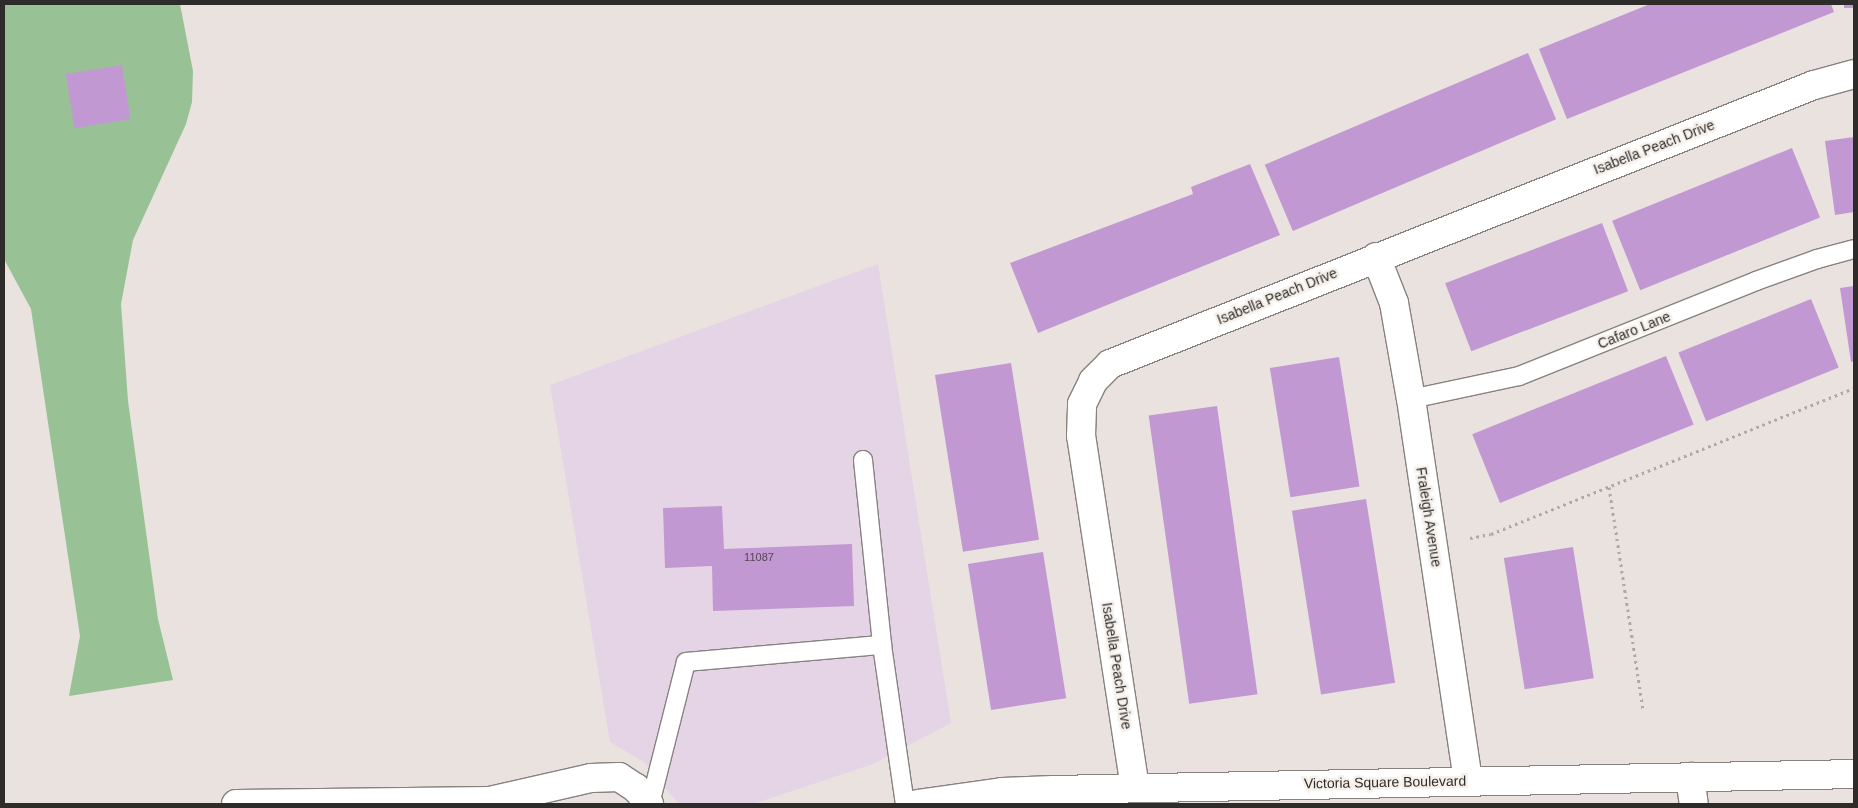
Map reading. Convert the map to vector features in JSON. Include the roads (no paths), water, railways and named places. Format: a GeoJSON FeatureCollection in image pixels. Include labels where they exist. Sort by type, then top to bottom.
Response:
{"type":"FeatureCollection","features":[{"type":"Feature","properties":{"kind":"street","name":"Isabella Peach Drive"},"geometry":{"type":"LineString","coordinates":[[1135,788],[1081,436],[1082,404],[1093,381],[1110,364],[1376,256],[1814,85],[1854,74]]}},
{"type":"Feature","properties":{"kind":"street","name":"Fraleigh Avenue"},"geometry":{"type":"LineString","coordinates":[[1376,256],[1394,303],[1411,399],[1468,781]]}},
{"type":"Feature","properties":{"kind":"street","name":"Victoria Square Boulevard"},"geometry":{"type":"LineString","coordinates":[[917,804],[1002,792],[1854,774]]}},
{"type":"Feature","properties":{"kind":"street"},"geometry":{"type":"LineString","coordinates":[[236,804],[490,801],[591,778],[618,777],[636,788],[649,804]]}},
{"type":"Feature","properties":{"kind":"street"},"geometry":{"type":"LineString","coordinates":[[1690,777],[1694,804]]}},
{"type":"Feature","properties":{"kind":"lane","name":"Cafaro Lane"},"geometry":{"type":"LineString","coordinates":[[1411,399],[1519,376],[1756,281],[1854,249]]}},
{"type":"Feature","properties":{"kind":"lane"},"geometry":{"type":"LineString","coordinates":[[863,460],[882,645],[904,804]]}},
{"type":"Feature","properties":{"kind":"lane"},"geometry":{"type":"LineString","coordinates":[[649,804],[686,662],[882,645]]}}]}
